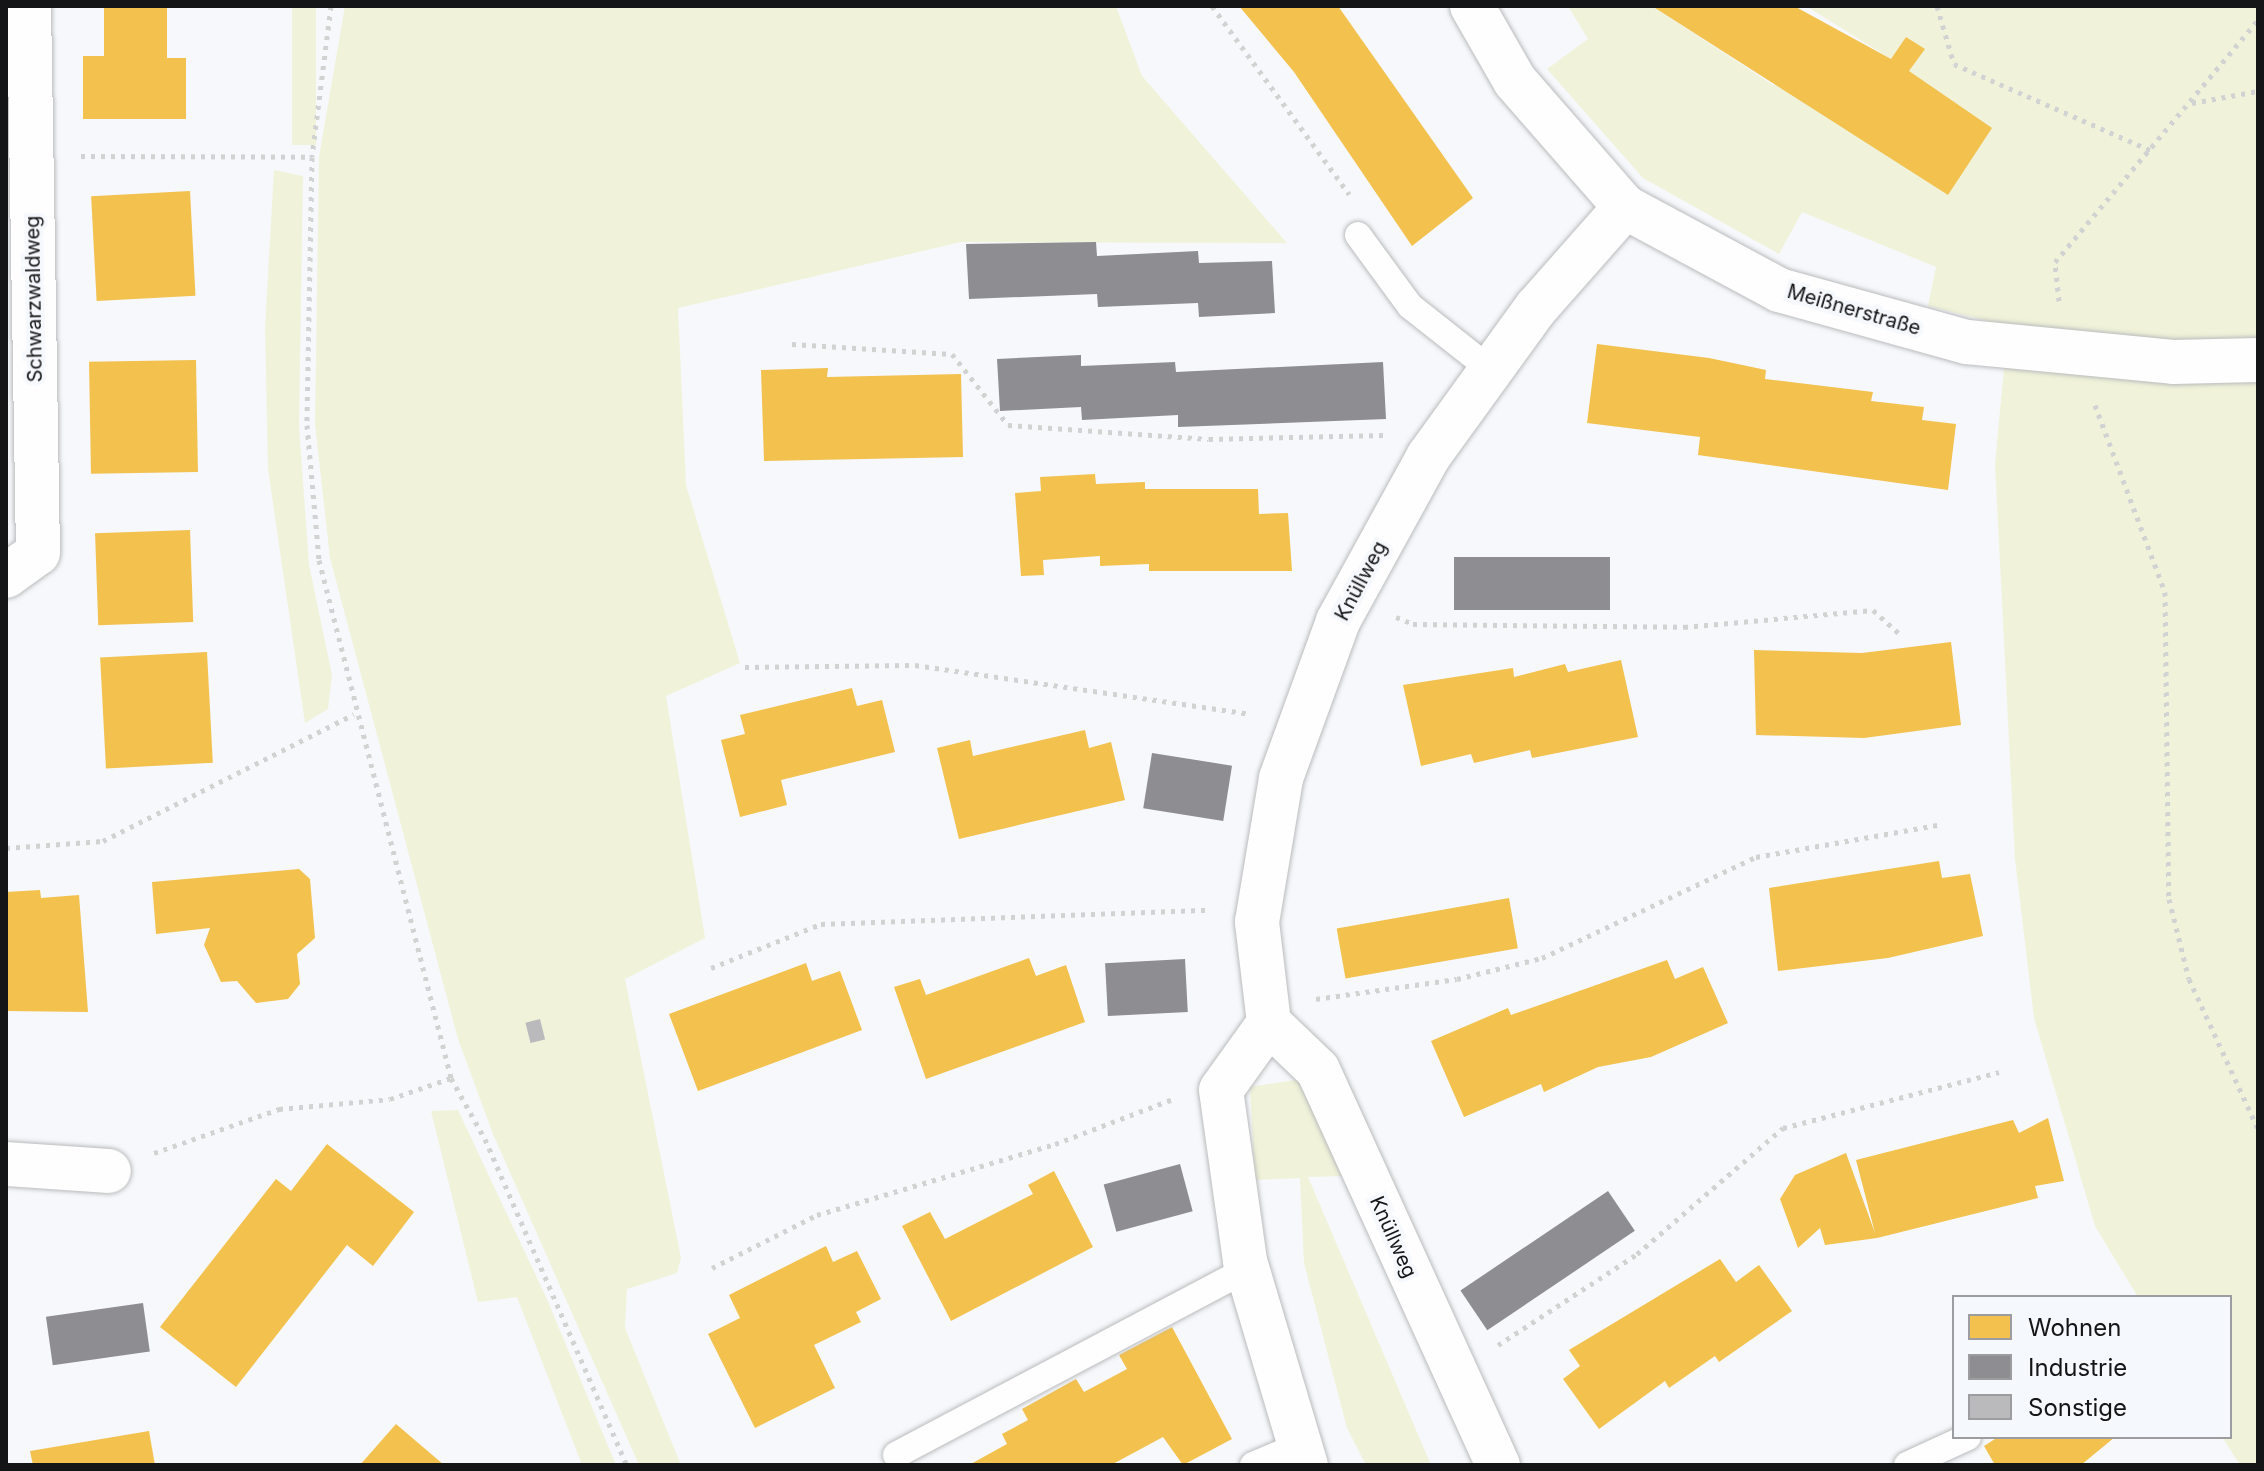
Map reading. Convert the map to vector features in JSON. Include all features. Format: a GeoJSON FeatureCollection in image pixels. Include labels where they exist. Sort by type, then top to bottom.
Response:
{"type":"FeatureCollection","features":[{"type":"Feature","properties":{"kind":"street","name":"Schwarzwaldweg"},"geometry":{"type":"LineString","coordinates":[[6,576],[38,553],[32,156],[19,105],[29,6]]}},
{"type":"Feature","properties":{"kind":"street","name":"Meißnerstraße"},"geometry":{"type":"LineString","coordinates":[[1472,6],[1515,81],[1625,207],[1779,290],[1967,342],[2173,362],[2258,360]]}},
{"type":"Feature","properties":{"kind":"street","name":"Knüllweg"},"geometry":{"type":"LineString","coordinates":[[1498,1465],[1454,1375],[1318,1070],[1268,1014],[1259,911],[1281,778],[1350,600],[1441,439],[1491,370],[1625,207]]}},
{"type":"Feature","properties":{"kind":"street"},"geometry":{"type":"LineString","coordinates":[[1268,1014],[1221,1090],[1247,1269],[1302,1456]]}},
{"type":"Feature","properties":{"kind":"street"},"geometry":{"type":"LineString","coordinates":[[6,1164],[109,1171]]}},
{"type":"Feature","properties":{"kind":"lane"},"geometry":{"type":"LineString","coordinates":[[1358,235],[1410,306],[1491,370]]}},
{"type":"Feature","properties":{"kind":"lane"},"geometry":{"type":"LineString","coordinates":[[896,1455],[1247,1269]]}},
{"type":"Feature","properties":{"kind":"lane"},"geometry":{"type":"LineString","coordinates":[[1907,1465],[1964,1439]]}},
{"type":"Feature","properties":{"kind":"lane"},"geometry":{"type":"LineString","coordinates":[[1253,1465],[1302,1456]]}},
{"type":"Feature","properties":{"kind":"path"},"geometry":{"type":"LineString","coordinates":[[331,6],[312,157],[307,425],[319,560],[354,714],[451,1078],[485,1139],[627,1465]]}},
{"type":"Feature","properties":{"kind":"path"},"geometry":{"type":"LineString","coordinates":[[1212,6],[1372,227],[1358,235]]}},
{"type":"Feature","properties":{"kind":"path"},"geometry":{"type":"LineString","coordinates":[[1937,6],[1954,64],[2152,151]]}},
{"type":"Feature","properties":{"kind":"path"},"geometry":{"type":"LineString","coordinates":[[2258,20],[2152,151],[2055,262],[2074,351],[2165,592],[2169,899],[2189,979],[2258,1129]]}},
{"type":"Feature","properties":{"kind":"path"},"geometry":{"type":"LineString","coordinates":[[2191,103],[2258,91]]}},
{"type":"Feature","properties":{"kind":"path"},"geometry":{"type":"LineString","coordinates":[[32,156],[312,157]]}},
{"type":"Feature","properties":{"kind":"path"},"geometry":{"type":"LineString","coordinates":[[792,344],[952,354],[1008,425],[1209,439],[1441,439]]}},
{"type":"Feature","properties":{"kind":"path"},"geometry":{"type":"LineString","coordinates":[[1350,600],[1413,624],[1684,627],[1873,610],[1902,636]]}},
{"type":"Feature","properties":{"kind":"path"},"geometry":{"type":"LineString","coordinates":[[745,667],[915,665],[1301,724]]}},
{"type":"Feature","properties":{"kind":"path"},"geometry":{"type":"LineString","coordinates":[[6,848],[103,841],[354,714]]}},
{"type":"Feature","properties":{"kind":"path"},"geometry":{"type":"LineString","coordinates":[[1268,1014],[1457,979],[1542,958],[1756,857],[1937,825]]}},
{"type":"Feature","properties":{"kind":"path"},"geometry":{"type":"LineString","coordinates":[[711,968],[821,924],[1259,911]]}},
{"type":"Feature","properties":{"kind":"path"},"geometry":{"type":"LineString","coordinates":[[1454,1375],[1637,1254],[1783,1128],[1999,1072]]}},
{"type":"Feature","properties":{"kind":"path"},"geometry":{"type":"LineString","coordinates":[[109,1171],[279,1109],[390,1099],[451,1078]]}},
{"type":"Feature","properties":{"kind":"path"},"geometry":{"type":"LineString","coordinates":[[712,1268],[817,1215],[1055,1144],[1161,1101],[1221,1090]]}},
{"type":"Feature","properties":{"kind":"green space"},"geometry":{"type":"Polygon","coordinates":[[[292,6],[316,6],[316,145],[292,145],[292,6]]]}},
{"type":"Feature","properties":{"kind":"green space"},"geometry":{"type":"Polygon","coordinates":[[[345,6],[1116,6],[1142,76],[1287,243],[961,242],[678,308],[686,485],[740,663],[666,696],[705,938],[625,979],[681,1258],[677,1273],[627,1289],[625,1328],[681,1465],[639,1465],[493,1134],[458,1039],[330,558],[315,424],[319,157],[345,6]]]}},
{"type":"Feature","properties":{"kind":"green space"},"geometry":{"type":"Polygon","coordinates":[[[1568,6],[1652,6],[1773,85],[1936,92],[1909,71],[1924,49],[1906,37],[1891,59],[1806,6],[2258,6],[2258,1465],[2240,1465],[2223,1439],[2232,1439],[2232,1295],[2137,1295],[2095,1226],[2034,1018],[2015,859],[1995,464],[2008,326],[1928,306],[1936,267],[1802,212],[1779,254],[1643,178],[1547,69],[1588,39],[1568,6]]]}},
{"type":"Feature","properties":{"kind":"green space"},"geometry":{"type":"Polygon","coordinates":[[[274,170],[303,176],[299,426],[309,565],[332,675],[328,709],[305,723],[268,469],[265,327],[274,170]]]}},
{"type":"Feature","properties":{"kind":"green space"},"geometry":{"type":"Polygon","coordinates":[[[1302,1079],[1342,1176],[1308,1177],[1431,1465],[1366,1465],[1347,1428],[1304,1263],[1300,1178],[1255,1180],[1250,1087],[1302,1079]]]}},
{"type":"Feature","properties":{"kind":"green space"},"geometry":{"type":"Polygon","coordinates":[[[458,1110],[546,1297],[616,1465],[582,1465],[517,1297],[478,1302],[431,1111],[458,1110]]]}},
{"type":"Feature","properties":{"kind":"building: Wohnen"},"geometry":{"type":"Polygon","coordinates":[[[104,6],[167,6],[167,58],[186,58],[186,119],[83,119],[83,56],[104,56],[104,6]]]}},
{"type":"Feature","properties":{"kind":"building: Wohnen"},"geometry":{"type":"Polygon","coordinates":[[[1239,6],[1338,6],[1473,198],[1412,246],[1294,72],[1239,6]]]}},
{"type":"Feature","properties":{"kind":"building: Wohnen"},"geometry":{"type":"Polygon","coordinates":[[[1652,6],[1794,6],[1891,59],[1906,37],[1925,49],[1909,71],[1992,128],[1948,195],[1652,6]]]}},
{"type":"Feature","properties":{"kind":"building: Wohnen"},"geometry":{"type":"Polygon","coordinates":[[[190,191],[195,296],[97,301],[91,196],[190,191]]]}},
{"type":"Feature","properties":{"kind":"building: Wohnen"},"geometry":{"type":"Polygon","coordinates":[[[1597,344],[1709,358],[1766,370],[1765,379],[1873,392],[1871,401],[1924,407],[1922,420],[1956,424],[1948,490],[1698,455],[1700,437],[1587,423],[1597,344]]]}},
{"type":"Feature","properties":{"kind":"building: Wohnen"},"geometry":{"type":"Polygon","coordinates":[[[196,360],[198,472],[91,474],[89,362],[196,360]]]}},
{"type":"Feature","properties":{"kind":"building: Wohnen"},"geometry":{"type":"Polygon","coordinates":[[[828,368],[827,377],[961,374],[963,457],[764,461],[761,370],[828,368]]]}},
{"type":"Feature","properties":{"kind":"building: Wohnen"},"geometry":{"type":"Polygon","coordinates":[[[1095,474],[1096,484],[1145,482],[1145,489],[1258,489],[1259,514],[1288,513],[1292,571],[1149,571],[1149,564],[1100,566],[1100,556],[1043,560],[1044,575],[1021,576],[1015,493],[1041,491],[1040,477],[1095,474]]]}},
{"type":"Feature","properties":{"kind":"building: Wohnen"},"geometry":{"type":"Polygon","coordinates":[[[190,530],[193,622],[98,625],[95,533],[190,530]]]}},
{"type":"Feature","properties":{"kind":"building: Wohnen"},"geometry":{"type":"Polygon","coordinates":[[[1951,642],[1961,725],[1864,738],[1756,735],[1754,650],[1862,653],[1951,642]]]}},
{"type":"Feature","properties":{"kind":"building: Wohnen"},"geometry":{"type":"Polygon","coordinates":[[[207,652],[213,763],[106,768],[100,658],[207,652]]]}},
{"type":"Feature","properties":{"kind":"building: Wohnen"},"geometry":{"type":"Polygon","coordinates":[[[1621,660],[1638,737],[1532,758],[1530,750],[1474,763],[1471,754],[1421,766],[1403,685],[1513,668],[1514,677],[1565,664],[1568,672],[1621,660]]]}},
{"type":"Feature","properties":{"kind":"building: Wohnen"},"geometry":{"type":"Polygon","coordinates":[[[852,688],[857,706],[882,700],[895,752],[781,780],[787,805],[740,817],[721,740],[745,734],[740,715],[852,688]]]}},
{"type":"Feature","properties":{"kind":"building: Wohnen"},"geometry":{"type":"Polygon","coordinates":[[[1085,730],[1089,748],[1111,742],[1125,800],[959,839],[937,748],[970,740],[973,756],[1085,730]]]}},
{"type":"Feature","properties":{"kind":"building: Wohnen"},"geometry":{"type":"Polygon","coordinates":[[[1939,861],[1942,878],[1970,874],[1983,936],[1888,958],[1778,971],[1769,888],[1939,861]]]}},
{"type":"Feature","properties":{"kind":"building: Wohnen"},"geometry":{"type":"Polygon","coordinates":[[[299,869],[310,879],[315,938],[297,954],[300,984],[288,999],[256,1003],[237,981],[221,982],[204,945],[210,928],[156,934],[152,882],[299,869]]]}},
{"type":"Feature","properties":{"kind":"building: Wohnen"},"geometry":{"type":"Polygon","coordinates":[[[40,890],[41,898],[79,895],[88,1012],[6,1011],[6,892],[40,890]]]}},
{"type":"Feature","properties":{"kind":"building: Wohnen"},"geometry":{"type":"Polygon","coordinates":[[[1509,898],[1518,948],[1346,979],[1337,928],[1509,898]]]}},
{"type":"Feature","properties":{"kind":"building: Wohnen"},"geometry":{"type":"Polygon","coordinates":[[[1029,958],[1036,976],[1066,965],[1085,1022],[926,1079],[894,987],[920,979],[926,995],[1029,958]]]}},
{"type":"Feature","properties":{"kind":"building: Wohnen"},"geometry":{"type":"Polygon","coordinates":[[[1667,960],[1675,979],[1703,967],[1728,1023],[1651,1057],[1598,1067],[1544,1092],[1541,1084],[1464,1117],[1431,1041],[1508,1008],[1511,1015],[1667,960]]]}},
{"type":"Feature","properties":{"kind":"building: Wohnen"},"geometry":{"type":"Polygon","coordinates":[[[806,963],[812,981],[840,971],[862,1030],[698,1091],[669,1014],[806,963]]]}},
{"type":"Feature","properties":{"kind":"building: Wohnen"},"geometry":{"type":"Polygon","coordinates":[[[2048,1118],[2064,1181],[2035,1186],[2038,1198],[1877,1238],[1825,1245],[1820,1228],[1798,1248],[1780,1199],[1795,1175],[1846,1153],[1875,1233],[1856,1160],[2013,1120],[2019,1133],[2048,1118]]]}},
{"type":"Feature","properties":{"kind":"building: Wohnen"},"geometry":{"type":"Polygon","coordinates":[[[327,1144],[414,1212],[373,1266],[347,1245],[236,1387],[160,1327],[276,1179],[291,1191],[327,1144]]]}},
{"type":"Feature","properties":{"kind":"building: Wohnen"},"geometry":{"type":"Polygon","coordinates":[[[1054,1171],[1093,1247],[951,1321],[902,1226],[930,1212],[945,1239],[1033,1194],[1028,1185],[1054,1171]]]}},
{"type":"Feature","properties":{"kind":"building: Wohnen"},"geometry":{"type":"Polygon","coordinates":[[[826,1246],[833,1262],[857,1251],[881,1299],[856,1312],[861,1322],[814,1345],[835,1388],[755,1428],[708,1334],[740,1318],[729,1295],[826,1246]]]}},
{"type":"Feature","properties":{"kind":"building: Wohnen"},"geometry":{"type":"Polygon","coordinates":[[[1720,1259],[1736,1282],[1759,1265],[1792,1311],[1719,1362],[1715,1356],[1669,1388],[1665,1381],[1599,1429],[1563,1379],[1580,1366],[1569,1350],[1720,1259]]]}},
{"type":"Feature","properties":{"kind":"building: Wohnen"},"geometry":{"type":"Polygon","coordinates":[[[1172,1327],[1232,1439],[1183,1465],[1163,1437],[1111,1465],[969,1465],[1007,1444],[1002,1434],[1028,1420],[1022,1409],[1076,1379],[1084,1392],[1127,1369],[1119,1355],[1172,1327]]]}},
{"type":"Feature","properties":{"kind":"building: Wohnen"},"geometry":{"type":"Polygon","coordinates":[[[396,1424],[444,1465],[360,1465],[396,1424]]]}},
{"type":"Feature","properties":{"kind":"building: Wohnen"},"geometry":{"type":"Polygon","coordinates":[[[149,1431],[155,1465],[33,1465],[30,1451],[149,1431]]]}},
{"type":"Feature","properties":{"kind":"building: Wohnen"},"geometry":{"type":"Polygon","coordinates":[[[1995,1439],[2113,1439],[2081,1465],[1995,1465],[1984,1446],[1995,1439]]]}},
{"type":"Feature","properties":{"kind":"building: Industrie"},"geometry":{"type":"Polygon","coordinates":[[[1096,242],[1097,256],[1198,251],[1199,263],[1272,261],[1275,313],[1199,317],[1198,303],[1098,307],[1097,294],[969,299],[966,244],[1096,242]]]}},
{"type":"Feature","properties":{"kind":"building: Industrie"},"geometry":{"type":"Polygon","coordinates":[[[1081,355],[1081,366],[1175,362],[1176,372],[1383,362],[1386,419],[1178,427],[1178,415],[1082,420],[1081,407],[1000,411],[997,359],[1081,355]]]}},
{"type":"Feature","properties":{"kind":"building: Industrie"},"geometry":{"type":"Polygon","coordinates":[[[1454,557],[1610,557],[1610,610],[1454,610],[1454,557]]]}},
{"type":"Feature","properties":{"kind":"building: Industrie"},"geometry":{"type":"Polygon","coordinates":[[[1152,753],[1232,766],[1223,821],[1143,808],[1152,753]]]}},
{"type":"Feature","properties":{"kind":"building: Industrie"},"geometry":{"type":"Polygon","coordinates":[[[1185,959],[1188,1012],[1108,1016],[1105,963],[1185,959]]]}},
{"type":"Feature","properties":{"kind":"building: Industrie"},"geometry":{"type":"Polygon","coordinates":[[[1180,1164],[1193,1211],[1116,1232],[1104,1184],[1180,1164]]]}},
{"type":"Feature","properties":{"kind":"building: Industrie"},"geometry":{"type":"Polygon","coordinates":[[[1608,1191],[1635,1231],[1487,1330],[1460,1291],[1608,1191]]]}},
{"type":"Feature","properties":{"kind":"building: Industrie"},"geometry":{"type":"Polygon","coordinates":[[[143,1303],[150,1352],[53,1365],[46,1317],[143,1303]]]}},
{"type":"Feature","properties":{"kind":"building: Sonstige"},"geometry":{"type":"Polygon","coordinates":[[[540,1019],[545,1039],[531,1043],[525,1023],[540,1019]]]}}]}
